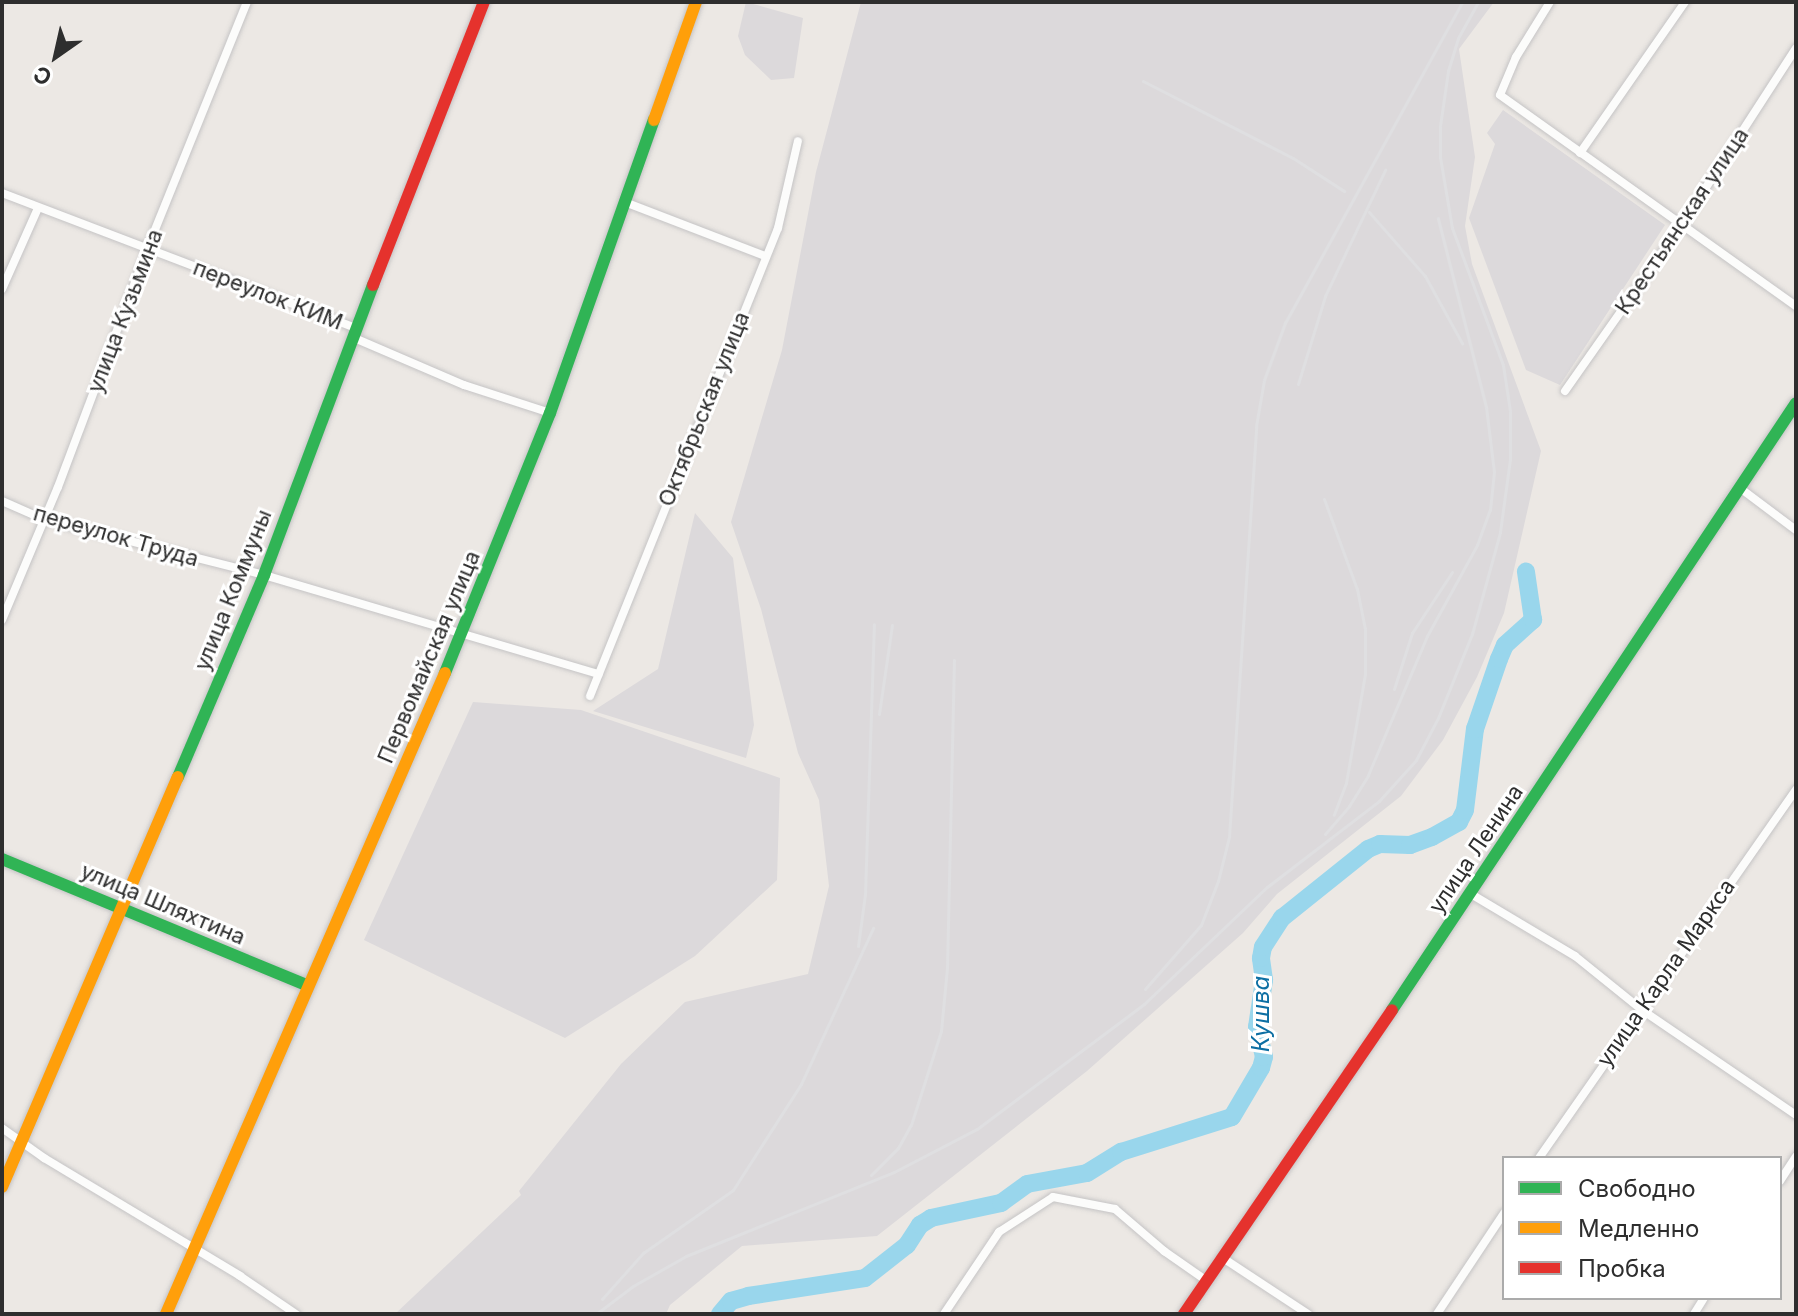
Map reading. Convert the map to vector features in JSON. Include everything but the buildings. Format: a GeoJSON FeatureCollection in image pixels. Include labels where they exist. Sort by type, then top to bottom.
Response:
{"type":"FeatureCollection","features":[{"type":"Feature","properties":{"kind":"main road","name":"улица Коммуны"},"geometry":{"type":"LineString","coordinates":[[2,1187],[264,575],[353,333],[484,2]]}},
{"type":"Feature","properties":{"kind":"main road","name":"Первомайская улица"},"geometry":{"type":"LineString","coordinates":[[166,1314],[462,634],[550,413],[696,2]]}},
{"type":"Feature","properties":{"kind":"main road","name":"улица Ленина"},"geometry":{"type":"LineString","coordinates":[[1184,1314],[1471,894],[1796,403]]}},
{"type":"Feature","properties":{"kind":"main road","name":"улица Шляхтина"},"geometry":{"type":"LineString","coordinates":[[2,859],[308,986]]}},
{"type":"Feature","properties":{"kind":"street","name":"улица Кузьмина"},"geometry":{"type":"LineString","coordinates":[[2,620],[247,2]]}},
{"type":"Feature","properties":{"kind":"street"},"geometry":{"type":"LineString","coordinates":[[1550,2],[1516,57],[1500,95],[1796,306]]}},
{"type":"Feature","properties":{"kind":"street"},"geometry":{"type":"LineString","coordinates":[[1580,153],[1685,2]]}},
{"type":"Feature","properties":{"kind":"street","name":"Крестьянская улица"},"geometry":{"type":"LineString","coordinates":[[1565,391],[1681,226],[1796,48]]}},
{"type":"Feature","properties":{"kind":"street","name":"Октябрьская улица"},"geometry":{"type":"LineString","coordinates":[[590,696],[778,228],[798,141]]}},
{"type":"Feature","properties":{"kind":"street","name":"переулок КИМ"},"geometry":{"type":"LineString","coordinates":[[2,193],[148,247],[353,333],[464,385],[550,413]]}},
{"type":"Feature","properties":{"kind":"street"},"geometry":{"type":"LineString","coordinates":[[627,203],[765,256]]}},
{"type":"Feature","properties":{"kind":"street"},"geometry":{"type":"LineString","coordinates":[[2,289],[38,208]]}},
{"type":"Feature","properties":{"kind":"street"},"geometry":{"type":"LineString","coordinates":[[1740,488],[1796,530]]}},
{"type":"Feature","properties":{"kind":"street","name":"переулок Труда"},"geometry":{"type":"LineString","coordinates":[[2,501],[43,519],[264,575],[599,674]]}},
{"type":"Feature","properties":{"kind":"street","name":"улица Карла Маркса"},"geometry":{"type":"LineString","coordinates":[[1540,1156],[1796,789]]}},
{"type":"Feature","properties":{"kind":"street"},"geometry":{"type":"LineString","coordinates":[[1471,894],[1575,956],[1642,1010],[1796,1115]]}},
{"type":"Feature","properties":{"kind":"street"},"geometry":{"type":"LineString","coordinates":[[2,1128],[22,1144],[194,1251],[240,1276],[296,1314]]}},
{"type":"Feature","properties":{"kind":"street"},"geometry":{"type":"LineString","coordinates":[[1782,1178],[1796,1156]]}},
{"type":"Feature","properties":{"kind":"street"},"geometry":{"type":"LineString","coordinates":[[944,1314],[999,1232],[1053,1197],[1115,1209],[1164,1251],[1207,1281]]}},
{"type":"Feature","properties":{"kind":"street"},"geometry":{"type":"LineString","coordinates":[[1437,1314],[1502,1216]]}},
{"type":"Feature","properties":{"kind":"street"},"geometry":{"type":"LineString","coordinates":[[1223,1258],[1308,1314]]}},
{"type":"Feature","properties":{"kind":"shaded area"},"geometry":{"type":"Polygon","coordinates":[[[746,2],[803,18],[794,78],[771,80],[745,55],[738,36],[746,2]]]}},
{"type":"Feature","properties":{"kind":"shaded area"},"geometry":{"type":"Polygon","coordinates":[[[861,2],[1494,2],[1459,49],[1475,157],[1465,226],[1472,264],[1541,451],[1504,613],[1477,677],[1443,740],[1401,796],[1277,894],[1243,933],[1087,1071],[877,1236],[742,1246],[670,1305],[666,1314],[395,1314],[521,1195],[519,1191],[621,1064],[685,1002],[808,974],[829,886],[819,800],[798,753],[761,609],[731,522],[782,350],[816,172],[861,2]]]}},
{"type":"Feature","properties":{"kind":"shaded area"},"geometry":{"type":"Polygon","coordinates":[[[1503,110],[1665,225],[1560,385],[1526,370],[1469,218],[1495,144],[1487,133],[1503,110]]]}},
{"type":"Feature","properties":{"kind":"shaded area"},"geometry":{"type":"Polygon","coordinates":[[[695,513],[733,558],[754,725],[746,758],[593,711],[658,669],[695,513]]]}},
{"type":"Feature","properties":{"kind":"shaded area"},"geometry":{"type":"Polygon","coordinates":[[[473,702],[581,710],[780,778],[777,880],[695,956],[565,1038],[364,940],[473,702]]]}},
{"type":"Feature","properties":{"kind":"waterway","name":"Кушва"},"geometry":{"type":"LineString","coordinates":[[720,1314],[731,1301],[748,1296],[865,1278],[907,1245],[920,1225],[931,1218],[1001,1203],[1027,1184],[1087,1173],[1121,1152],[1232,1117],[1261,1068],[1264,1057],[1257,1027],[1264,980],[1261,958],[1263,947],[1282,918],[1368,849],[1380,844],[1410,845],[1459,822],[1465,810],[1475,729],[1499,659],[1505,645],[1533,620],[1526,572]]}},
{"type":"Feature","properties":{"kind":"railway"},"geometry":{"type":"LineString","coordinates":[[1145,989],[1201,925],[1218,881],[1229,837],[1256,426],[1264,380],[1285,323],[1462,2]]}},
{"type":"Feature","properties":{"kind":"railway"},"geometry":{"type":"LineString","coordinates":[[596,1314],[633,1286],[686,1256],[894,1172],[977,1129],[1144,1004],[1267,887],[1379,801],[1416,760],[1438,718],[1472,634],[1500,532],[1510,459],[1510,411],[1503,365],[1452,228],[1440,157],[1440,126],[1448,71],[1458,38],[1478,2]]}},
{"type":"Feature","properties":{"kind":"railway"},"geometry":{"type":"LineString","coordinates":[[1143,81],[1293,158],[1344,191]]}},
{"type":"Feature","properties":{"kind":"railway"},"geometry":{"type":"LineString","coordinates":[[1298,384],[1325,296],[1385,170]]}},
{"type":"Feature","properties":{"kind":"railway"},"geometry":{"type":"LineString","coordinates":[[1369,212],[1425,276],[1462,343]]}},
{"type":"Feature","properties":{"kind":"railway"},"geometry":{"type":"LineString","coordinates":[[1325,834],[1349,806],[1368,775],[1427,636],[1477,545],[1490,510],[1494,472],[1486,407],[1438,218]]}},
{"type":"Feature","properties":{"kind":"railway"},"geometry":{"type":"LineString","coordinates":[[1324,499],[1357,589],[1365,629],[1365,674],[1346,783],[1334,815]]}},
{"type":"Feature","properties":{"kind":"railway"},"geometry":{"type":"LineString","coordinates":[[1394,689],[1412,633],[1452,572]]}},
{"type":"Feature","properties":{"kind":"railway"},"geometry":{"type":"LineString","coordinates":[[858,946],[865,894],[874,624]]}},
{"type":"Feature","properties":{"kind":"railway"},"geometry":{"type":"LineString","coordinates":[[879,714],[892,625]]}},
{"type":"Feature","properties":{"kind":"railway"},"geometry":{"type":"LineString","coordinates":[[871,1175],[898,1148],[911,1125],[941,1031],[947,968],[954,660]]}},
{"type":"Feature","properties":{"kind":"railway"},"geometry":{"type":"LineString","coordinates":[[602,1299],[643,1253],[733,1190],[801,1084],[873,928]]}},
{"type":"Feature","properties":{"kind":"traffic: fast"},"geometry":{"type":"LineString","coordinates":[[445,673],[550,413],[654,120]]}},
{"type":"Feature","properties":{"kind":"traffic: fast"},"geometry":{"type":"LineString","coordinates":[[178,777],[264,575],[373,285]]}},
{"type":"Feature","properties":{"kind":"traffic: fast"},"geometry":{"type":"LineString","coordinates":[[1392,1010],[1796,403]]}},
{"type":"Feature","properties":{"kind":"traffic: fast"},"geometry":{"type":"LineString","coordinates":[[2,859],[308,986]]}},
{"type":"Feature","properties":{"kind":"traffic: slow"},"geometry":{"type":"LineString","coordinates":[[654,120],[696,2]]}},
{"type":"Feature","properties":{"kind":"traffic: slow"},"geometry":{"type":"LineString","coordinates":[[166,1314],[445,673]]}},
{"type":"Feature","properties":{"kind":"traffic: slow"},"geometry":{"type":"LineString","coordinates":[[2,1187],[178,777]]}},
{"type":"Feature","properties":{"kind":"traffic: jam"},"geometry":{"type":"LineString","coordinates":[[373,285],[484,2]]}},
{"type":"Feature","properties":{"kind":"traffic: jam"},"geometry":{"type":"LineString","coordinates":[[1184,1314],[1392,1010]]}}]}
